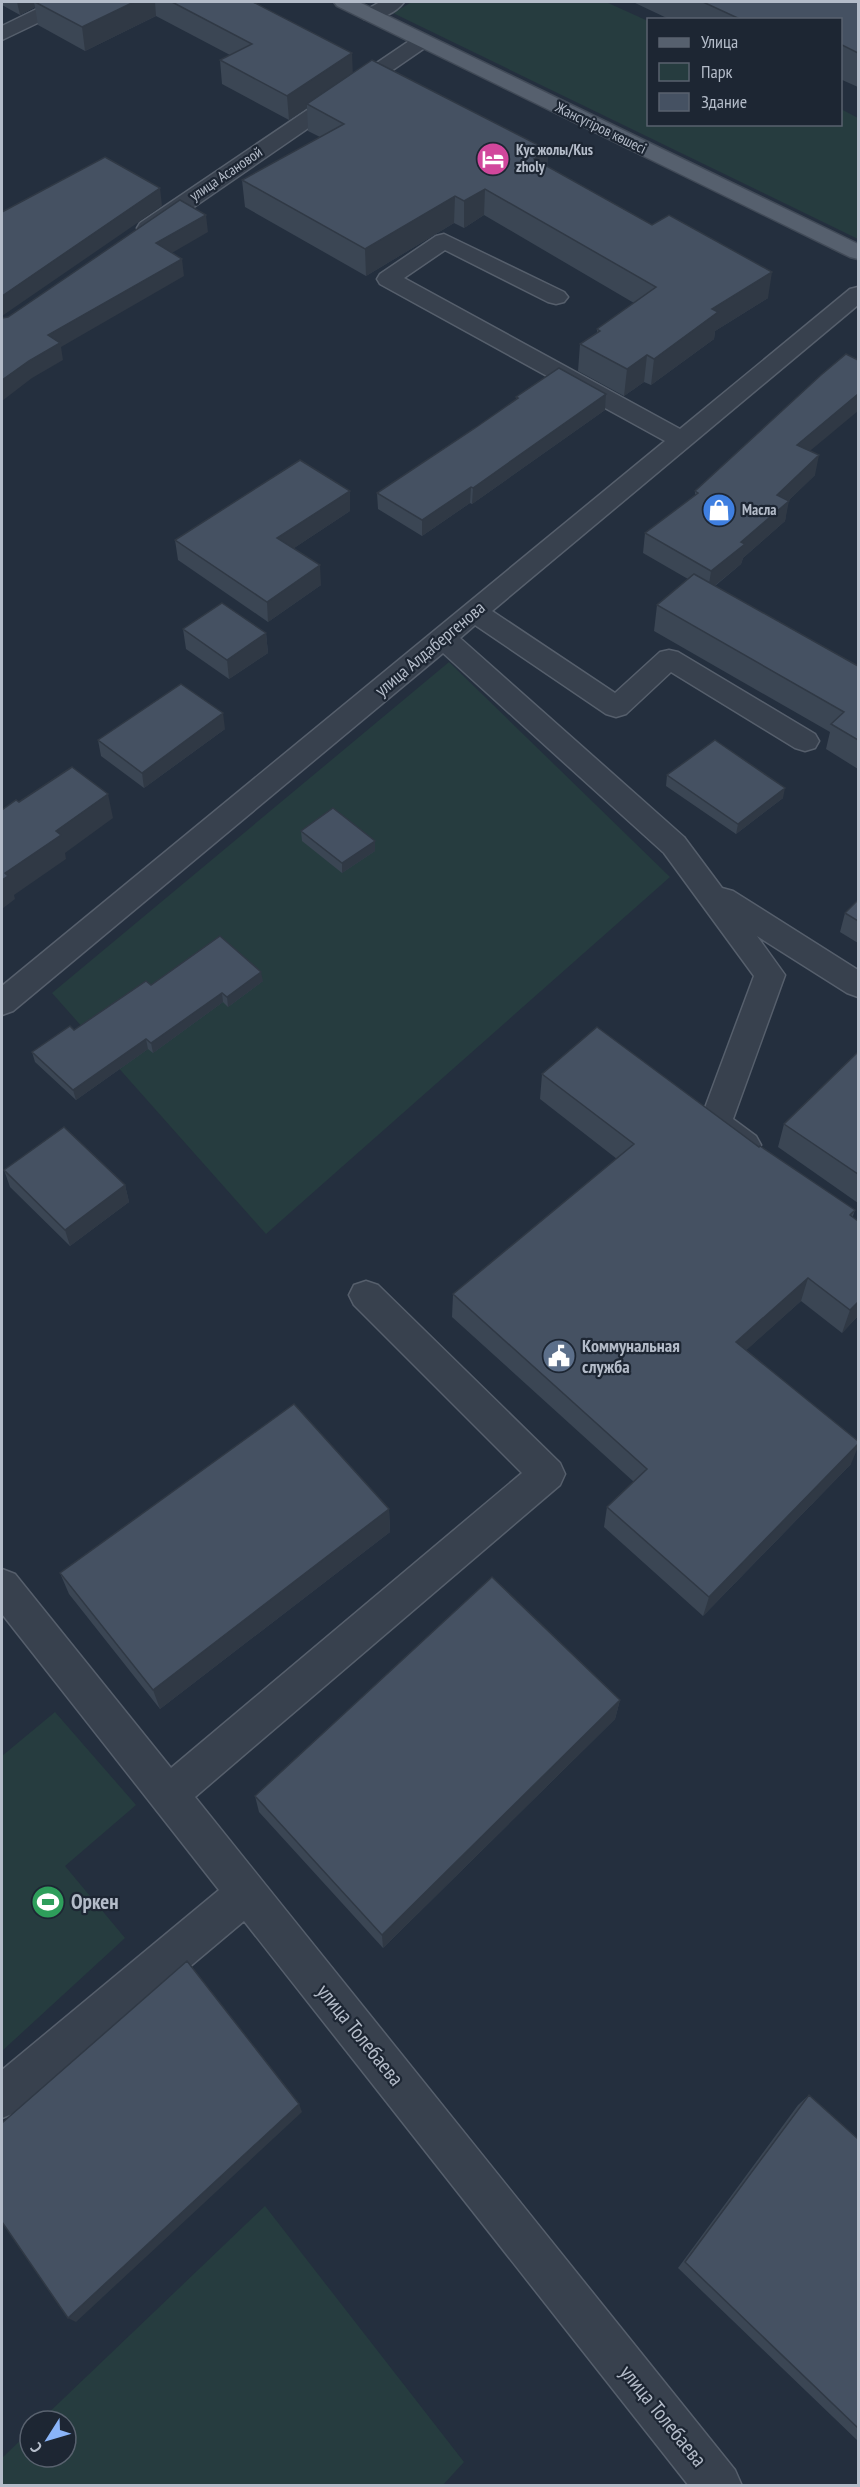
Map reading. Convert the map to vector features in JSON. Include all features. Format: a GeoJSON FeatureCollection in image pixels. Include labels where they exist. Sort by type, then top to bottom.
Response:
{"type":"FeatureCollection","features":[{"type":"Feature","properties":{"kind":"main road","name":"Жансүгіров көшесі"},"geometry":{"type":"LineString","coordinates":[[344,2],[858,252]]}},
{"type":"Feature","properties":{"kind":"street"},"geometry":{"type":"LineString","coordinates":[[2,34],[66,2]]}},
{"type":"Feature","properties":{"kind":"street"},"geometry":{"type":"LineString","coordinates":[[371,15],[394,2]]}},
{"type":"Feature","properties":{"kind":"street","name":"улица Асановой"},"geometry":{"type":"LineString","coordinates":[[130,240],[422,41]]}},
{"type":"Feature","properties":{"kind":"street"},"geometry":{"type":"LineString","coordinates":[[556,297],[444,241],[388,279],[681,441]]}},
{"type":"Feature","properties":{"kind":"street","name":"улица Алдабергенова"},"geometry":{"type":"LineString","coordinates":[[2,1003],[858,294]]}},
{"type":"Feature","properties":{"kind":"street"},"geometry":{"type":"LineString","coordinates":[[474,612],[616,707],[669,659],[805,741]]}},
{"type":"Feature","properties":{"kind":"street"},"geometry":{"type":"LineString","coordinates":[[443,638],[674,845],[770,975],[715,1124],[772,1163]]}},
{"type":"Feature","properties":{"kind":"street"},"geometry":{"type":"LineString","coordinates":[[707,889],[858,985]]}},
{"type":"Feature","properties":{"kind":"street"},"geometry":{"type":"LineString","coordinates":[[168,1795],[547,1474],[366,1295]]}},
{"type":"Feature","properties":{"kind":"street","name":"улица Толебаева"},"geometry":{"type":"LineString","coordinates":[[2,1586],[719,2486]]}},
{"type":"Feature","properties":{"kind":"street"},"geometry":{"type":"LineString","coordinates":[[2,2097],[247,1893]]}},
{"type":"Feature","properties":{"kind":"green space"},"geometry":{"type":"Polygon","coordinates":[[[412,2],[606,2],[647,21],[647,126],[842,126],[842,110],[858,118],[858,239],[393,13],[412,2]]]}},
{"type":"Feature","properties":{"kind":"green space"},"geometry":{"type":"Polygon","coordinates":[[[449,662],[670,877],[266,1234],[52,993],[449,662]]]}},
{"type":"Feature","properties":{"kind":"green space","name":"Оркен"},"geometry":{"type":"Polygon","coordinates":[[[55,1712],[136,1805],[65,1866],[125,1938],[2,2051],[2,1756],[55,1712]]]}},
{"type":"Feature","properties":{"kind":"green space"},"geometry":{"type":"Polygon","coordinates":[[[265,2206],[464,2462],[442,2486],[2,2485],[2,2458],[18,2443],[18,2469],[78,2469],[78,2409],[53,2409],[265,2206]]]}},
{"type":"Feature","properties":{"kind":"building"},"geometry":{"type":"Polygon","coordinates":[[[35,2],[134,2],[82,27],[35,2]]]}},
{"type":"Feature","properties":{"kind":"building"},"geometry":{"type":"Polygon","coordinates":[[[172,2],[253,2],[352,53],[287,96],[220,60],[252,44],[172,2]]]}},
{"type":"Feature","properties":{"kind":"building"},"geometry":{"type":"Polygon","coordinates":[[[703,2],[858,2],[858,53],[842,45],[842,18],[738,18],[703,2]]]}},
{"type":"Feature","properties":{"kind":"building"},"geometry":{"type":"Polygon","coordinates":[[[372,60],[548,150],[534,159],[652,225],[669,215],[772,272],[712,309],[718,312],[654,359],[647,355],[627,369],[580,344],[600,331],[597,329],[656,287],[485,189],[464,201],[455,196],[365,249],[242,180],[344,124],[307,104],[372,60]]]}},
{"type":"Feature","properties":{"kind":"building"},"geometry":{"type":"Polygon","coordinates":[[[105,157],[160,188],[2,296],[2,212],[105,157]]]}},
{"type":"Feature","properties":{"kind":"building"},"geometry":{"type":"Polygon","coordinates":[[[180,200],[206,215],[156,243],[182,259],[48,335],[60,343],[2,380],[2,318],[8,317],[180,200]]]}},
{"type":"Feature","properties":{"kind":"building"},"geometry":{"type":"Polygon","coordinates":[[[846,354],[858,360],[858,394],[797,445],[819,455],[777,495],[789,501],[741,542],[745,544],[711,571],[645,533],[698,493],[695,491],[846,354]]]}},
{"type":"Feature","properties":{"kind":"building"},"geometry":{"type":"Polygon","coordinates":[[[559,368],[606,394],[473,488],[471,487],[422,520],[377,493],[475,428],[559,368]]]}},
{"type":"Feature","properties":{"kind":"building"},"geometry":{"type":"Polygon","coordinates":[[[300,460],[350,491],[277,538],[320,565],[267,602],[175,540],[300,460]]]}},
{"type":"Feature","properties":{"kind":"building"},"geometry":{"type":"Polygon","coordinates":[[[694,574],[858,666],[858,740],[831,724],[844,712],[657,605],[694,574]]]}},
{"type":"Feature","properties":{"kind":"building"},"geometry":{"type":"Polygon","coordinates":[[[222,603],[266,633],[227,660],[183,629],[222,603]]]}},
{"type":"Feature","properties":{"kind":"building"},"geometry":{"type":"Polygon","coordinates":[[[181,684],[223,713],[142,773],[98,740],[181,684]]]}},
{"type":"Feature","properties":{"kind":"building"},"geometry":{"type":"Polygon","coordinates":[[[715,740],[785,788],[738,824],[667,775],[715,740]]]}},
{"type":"Feature","properties":{"kind":"building"},"geometry":{"type":"Polygon","coordinates":[[[72,767],[108,794],[56,831],[61,835],[5,873],[8,876],[2,880],[2,810],[16,800],[19,802],[72,767]]]}},
{"type":"Feature","properties":{"kind":"building"},"geometry":{"type":"Polygon","coordinates":[[[333,808],[375,841],[342,863],[301,831],[333,808]]]}},
{"type":"Feature","properties":{"kind":"building"},"geometry":{"type":"Polygon","coordinates":[[[858,900],[858,921],[845,913],[858,900]]]}},
{"type":"Feature","properties":{"kind":"building"},"geometry":{"type":"Polygon","coordinates":[[[220,936],[261,972],[227,997],[222,993],[151,1043],[146,1039],[73,1090],[32,1052],[70,1026],[74,1030],[146,981],[151,985],[220,936]]]}},
{"type":"Feature","properties":{"kind":"building"},"geometry":{"type":"Polygon","coordinates":[[[597,1027],[759,1147],[855,1210],[850,1215],[858,1221],[858,1302],[850,1310],[808,1278],[736,1342],[858,1441],[858,1444],[709,1597],[607,1507],[647,1469],[453,1294],[634,1144],[542,1074],[597,1027]]]}},
{"type":"Feature","properties":{"kind":"building"},"geometry":{"type":"Polygon","coordinates":[[[858,1052],[858,1174],[784,1124],[858,1052]]]}},
{"type":"Feature","properties":{"kind":"building"},"geometry":{"type":"Polygon","coordinates":[[[64,1127],[125,1185],[65,1230],[4,1170],[64,1127]]]}},
{"type":"Feature","properties":{"kind":"building"},"geometry":{"type":"Polygon","coordinates":[[[294,1404],[389,1509],[153,1690],[60,1573],[294,1404]]]}},
{"type":"Feature","properties":{"kind":"building"},"geometry":{"type":"Polygon","coordinates":[[[492,1577],[620,1700],[382,1935],[255,1796],[492,1577]]]}},
{"type":"Feature","properties":{"kind":"building"},"geometry":{"type":"Polygon","coordinates":[[[187,1961],[299,2104],[68,2318],[2,2222],[2,2123],[187,1961]]]}},
{"type":"Feature","properties":{"kind":"building"},"geometry":{"type":"Polygon","coordinates":[[[809,2095],[858,2139],[858,2428],[685,2262],[809,2095]]]}},
{"type":"Feature","properties":{"kind":"place","name":"Кус жолы/Kus zholy"},"geometry":{"type":"Point","coordinates":[493,159]}},
{"type":"Feature","properties":{"kind":"place","name":"Масла"},"geometry":{"type":"Point","coordinates":[719,510]}},
{"type":"Feature","properties":{"kind":"place","name":"Коммунальная служба"},"geometry":{"type":"Point","coordinates":[559,1356]}},
{"type":"Feature","properties":{"kind":"place","name":"Оркен"},"geometry":{"type":"Point","coordinates":[48,1902]}}]}
